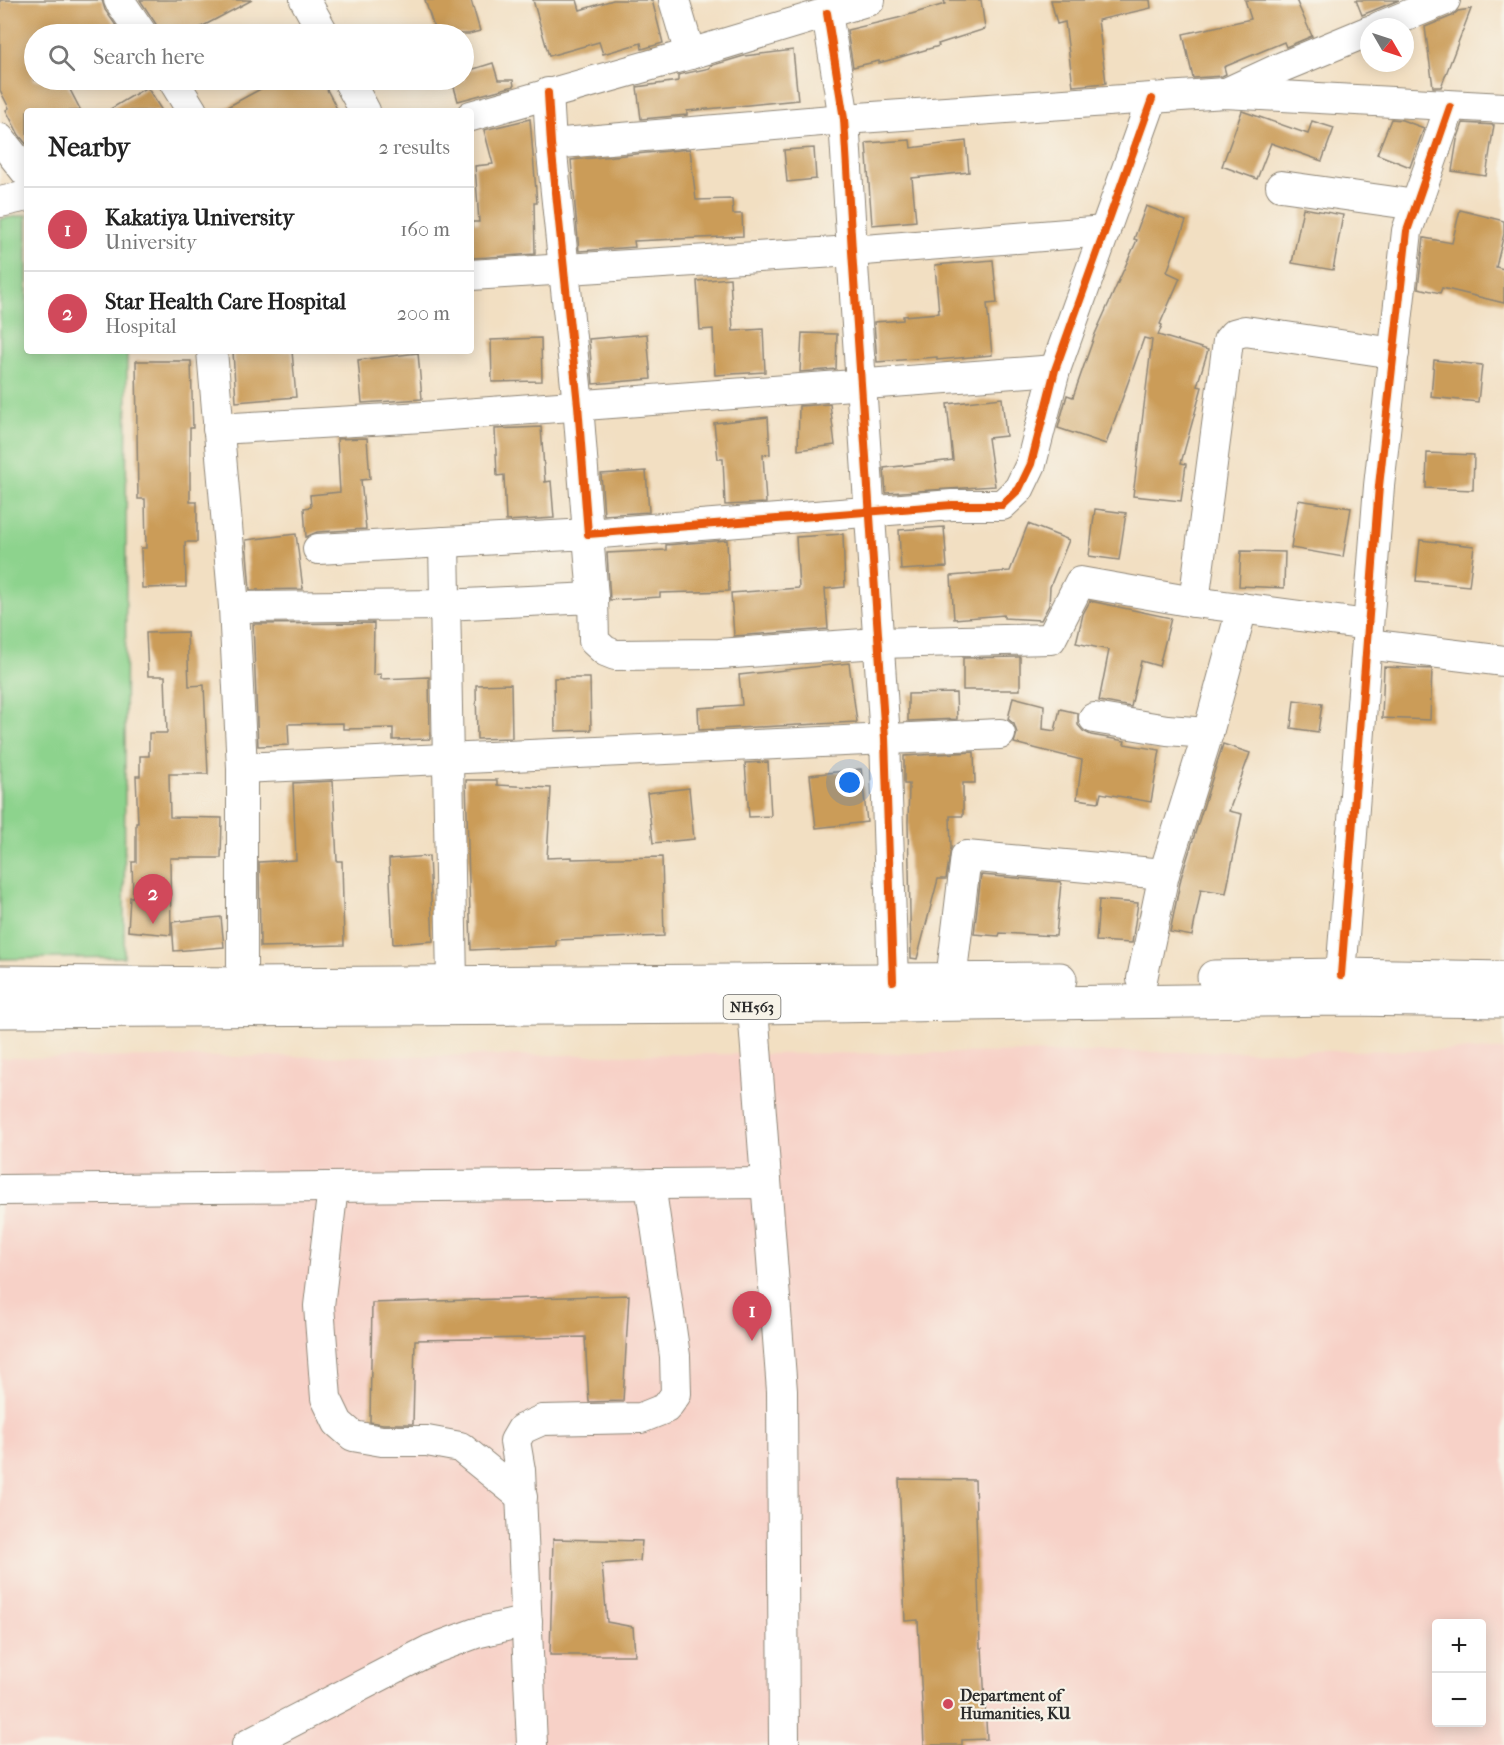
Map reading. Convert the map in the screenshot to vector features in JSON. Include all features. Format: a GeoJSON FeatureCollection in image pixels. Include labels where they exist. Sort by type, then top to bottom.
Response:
{"type":"FeatureCollection","features":[{"type":"Feature","properties":{"kind":"highway","name":"NH563"},"geometry":{"type":"LineString","coordinates":[[0,1011],[751,994],[893,981],[1341,975],[1504,978]]}},
{"type":"Feature","properties":{"kind":"highway","name":"NH563"},"geometry":{"type":"LineString","coordinates":[[0,982],[452,983],[751,994],[1504,1001]]}},
{"type":"Feature","properties":{"kind":"street"},"geometry":{"type":"LineString","coordinates":[[118,0],[135,24]]}},
{"type":"Feature","properties":{"kind":"street"},"geometry":{"type":"LineString","coordinates":[[305,0],[318,24]]}},
{"type":"Feature","properties":{"kind":"street"},"geometry":{"type":"LineString","coordinates":[[674,0],[690,54]]}},
{"type":"Feature","properties":{"kind":"street"},"geometry":{"type":"LineString","coordinates":[[474,115],[870,0]]}},
{"type":"Feature","properties":{"kind":"street"},"geometry":{"type":"LineString","coordinates":[[1401,18],[1445,0]]}},
{"type":"Feature","properties":{"kind":"street"},"geometry":{"type":"LineString","coordinates":[[827,14],[844,119],[885,738],[893,981]]}},
{"type":"Feature","properties":{"kind":"street"},"geometry":{"type":"LineString","coordinates":[[1226,93],[1360,35]]}},
{"type":"Feature","properties":{"kind":"street"},"geometry":{"type":"LineString","coordinates":[[180,90],[191,108]]}},
{"type":"Feature","properties":{"kind":"street"},"geometry":{"type":"LineString","coordinates":[[353,90],[363,108]]}},
{"type":"Feature","properties":{"kind":"street"},"geometry":{"type":"LineString","coordinates":[[548,93],[551,144],[578,405],[593,598],[594,641],[605,651],[615,655],[718,654],[878,643],[1051,639],[1080,582],[1242,608],[1504,661]]}},
{"type":"Feature","properties":{"kind":"street"},"geometry":{"type":"LineString","coordinates":[[551,144],[844,119],[1226,93],[1450,107],[1504,108]]}},
{"type":"Feature","properties":{"kind":"street"},"geometry":{"type":"LineString","coordinates":[[318,549],[588,534],[952,505],[1002,505],[1019,489],[1031,464],[1055,370],[1152,99]]}},
{"type":"Feature","properties":{"kind":"street"},"geometry":{"type":"LineString","coordinates":[[1341,975],[1378,486],[1407,231],[1450,107]]}},
{"type":"Feature","properties":{"kind":"street"},"geometry":{"type":"LineString","coordinates":[[0,139],[24,169]]}},
{"type":"Feature","properties":{"kind":"street"},"geometry":{"type":"LineString","coordinates":[[1281,186],[1416,205]]}},
{"type":"Feature","properties":{"kind":"street"},"geometry":{"type":"LineString","coordinates":[[0,202],[24,196]]}},
{"type":"Feature","properties":{"kind":"street"},"geometry":{"type":"LineString","coordinates":[[474,275],[852,251],[1105,231]]}},
{"type":"Feature","properties":{"kind":"street"},"geometry":{"type":"LineString","coordinates":[[1194,602],[1228,341],[1234,334],[1245,331],[1394,353]]}},
{"type":"Feature","properties":{"kind":"street"},"geometry":{"type":"LineString","coordinates":[[212,354],[234,607],[242,768],[242,984]]}},
{"type":"Feature","properties":{"kind":"street"},"geometry":{"type":"LineString","coordinates":[[218,429],[1055,370]]}},
{"type":"Feature","properties":{"kind":"street"},"geometry":{"type":"LineString","coordinates":[[444,542],[452,983]]}},
{"type":"Feature","properties":{"kind":"street"},"geometry":{"type":"LineString","coordinates":[[234,607],[444,605],[593,598]]}},
{"type":"Feature","properties":{"kind":"street"},"geometry":{"type":"LineString","coordinates":[[1142,979],[1164,874],[1208,733],[1242,608]]}},
{"type":"Feature","properties":{"kind":"street"},"geometry":{"type":"LineString","coordinates":[[1094,718],[1167,730],[1208,733]]}},
{"type":"Feature","properties":{"kind":"street"},"geometry":{"type":"LineString","coordinates":[[242,768],[1000,734]]}},
{"type":"Feature","properties":{"kind":"street"},"geometry":{"type":"LineString","coordinates":[[951,980],[966,856],[1164,874]]}},
{"type":"Feature","properties":{"kind":"street"},"geometry":{"type":"LineString","coordinates":[[751,994],[782,1391],[784,1745]]}},
{"type":"Feature","properties":{"kind":"street"},"geometry":{"type":"LineString","coordinates":[[532,1745],[522,1497],[515,1441],[522,1429],[542,1420],[641,1418],[666,1408],[676,1394],[675,1356],[650,1184]]}},
{"type":"Feature","properties":{"kind":"street"},"geometry":{"type":"LineString","coordinates":[[0,1190],[766,1184]]}},
{"type":"Feature","properties":{"kind":"street"},"geometry":{"type":"LineString","coordinates":[[333,1187],[319,1306],[326,1398],[338,1423],[353,1436],[382,1441],[427,1441],[460,1447],[522,1497]]}},
{"type":"Feature","properties":{"kind":"street"},"geometry":{"type":"LineString","coordinates":[[247,1745],[430,1650],[476,1633],[527,1621]]}},
{"type":"Feature","properties":{"kind":"shaded area"},"geometry":{"type":"Polygon","coordinates":[[[1504,1050],[1504,1745],[0,1745],[0,1058],[1504,1050]]]}},
{"type":"Feature","properties":{"kind":"green space"},"geometry":{"type":"Polygon","coordinates":[[[24,215],[24,354],[127,354],[124,957],[0,959],[0,219],[24,215]]]}},
{"type":"Feature","properties":{"kind":"building"},"geometry":{"type":"Polygon","coordinates":[[[0,0],[102,0],[105,10],[115,24],[24,24],[24,90],[70,90],[79,108],[24,108],[24,141],[6,110],[9,108],[0,90],[0,0]]]}},
{"type":"Feature","properties":{"kind":"building"},"geometry":{"type":"Polygon","coordinates":[[[140,0],[252,0],[207,24],[156,24],[140,0]]]}},
{"type":"Feature","properties":{"kind":"building"},"geometry":{"type":"Polygon","coordinates":[[[425,0],[471,0],[480,31],[474,33],[474,24],[433,24],[425,0]]]}},
{"type":"Feature","properties":{"kind":"building"},"geometry":{"type":"Polygon","coordinates":[[[533,0],[577,0],[580,10],[613,0],[652,0],[663,43],[642,49],[641,43],[603,54],[599,42],[549,56],[533,0]]]}},
{"type":"Feature","properties":{"kind":"building"},"geometry":{"type":"Polygon","coordinates":[[[944,0],[981,0],[985,29],[938,44],[939,46],[879,63],[879,61],[853,67],[847,30],[945,4],[944,0]]]}},
{"type":"Feature","properties":{"kind":"building"},"geometry":{"type":"Polygon","coordinates":[[[1051,0],[1150,0],[1151,8],[1098,20],[1106,83],[1073,86],[1065,22],[1057,24],[1051,0]]]}},
{"type":"Feature","properties":{"kind":"building"},"geometry":{"type":"Polygon","coordinates":[[[1245,0],[1296,0],[1312,36],[1286,47],[1284,42],[1224,67],[1226,74],[1222,76],[1193,78],[1183,34],[1251,19],[1245,0]]]}},
{"type":"Feature","properties":{"kind":"building"},"geometry":{"type":"Polygon","coordinates":[[[1356,0],[1399,0],[1362,15],[1356,0]]]}},
{"type":"Feature","properties":{"kind":"building"},"geometry":{"type":"Polygon","coordinates":[[[1471,9],[1441,87],[1433,87],[1425,27],[1452,16],[1458,11],[1471,9]]]}},
{"type":"Feature","properties":{"kind":"building"},"geometry":{"type":"Polygon","coordinates":[[[793,50],[798,100],[687,111],[687,115],[641,119],[637,87],[678,81],[678,75],[710,68],[710,66],[744,56],[793,50]]]}},
{"type":"Feature","properties":{"kind":"building"},"geometry":{"type":"Polygon","coordinates":[[[493,63],[498,80],[513,80],[514,86],[458,101],[455,90],[474,90],[474,69],[493,63]]]}},
{"type":"Feature","properties":{"kind":"building"},"geometry":{"type":"Polygon","coordinates":[[[142,90],[149,90],[160,108],[112,108],[142,90]]]}},
{"type":"Feature","properties":{"kind":"building"},"geometry":{"type":"Polygon","coordinates":[[[259,90],[327,90],[336,108],[226,108],[259,90]]]}},
{"type":"Feature","properties":{"kind":"building"},"geometry":{"type":"Polygon","coordinates":[[[1242,111],[1308,134],[1312,121],[1334,128],[1322,161],[1271,143],[1257,179],[1222,166],[1242,111]]]}},
{"type":"Feature","properties":{"kind":"building"},"geometry":{"type":"Polygon","coordinates":[[[530,119],[537,203],[534,203],[535,254],[474,258],[474,222],[479,222],[475,166],[493,164],[484,130],[530,119]]]}},
{"type":"Feature","properties":{"kind":"building"},"geometry":{"type":"Polygon","coordinates":[[[1391,119],[1402,120],[1424,128],[1410,167],[1377,154],[1391,119]]]}},
{"type":"Feature","properties":{"kind":"building"},"geometry":{"type":"Polygon","coordinates":[[[1463,123],[1494,125],[1486,176],[1452,171],[1457,140],[1463,123]]]}},
{"type":"Feature","properties":{"kind":"building"},"geometry":{"type":"Polygon","coordinates":[[[910,140],[911,148],[966,141],[969,172],[912,178],[916,221],[872,225],[866,143],[910,140]]]}},
{"type":"Feature","properties":{"kind":"building"},"geometry":{"type":"Polygon","coordinates":[[[814,148],[816,179],[787,182],[784,150],[814,148]]]}},
{"type":"Feature","properties":{"kind":"building"},"geometry":{"type":"Polygon","coordinates":[[[690,149],[696,200],[732,199],[733,214],[742,214],[743,236],[634,241],[635,247],[579,251],[571,160],[690,149]]]}},
{"type":"Feature","properties":{"kind":"building"},"geometry":{"type":"Polygon","coordinates":[[[1146,206],[1186,221],[1167,272],[1180,278],[1160,324],[1162,325],[1158,335],[1208,350],[1197,386],[1202,387],[1181,463],[1186,464],[1181,501],[1133,496],[1152,340],[1144,338],[1106,444],[1058,428],[1067,395],[1073,397],[1095,334],[1137,240],[1134,239],[1146,206]]]}},
{"type":"Feature","properties":{"kind":"building"},"geometry":{"type":"Polygon","coordinates":[[[1303,208],[1343,215],[1333,270],[1292,263],[1303,208]]]}},
{"type":"Feature","properties":{"kind":"building"},"geometry":{"type":"Polygon","coordinates":[[[1460,210],[1504,221],[1504,234],[1496,267],[1504,269],[1504,303],[1442,288],[1440,293],[1418,288],[1424,238],[1452,243],[1460,210]]]}},
{"type":"Feature","properties":{"kind":"building"},"geometry":{"type":"Polygon","coordinates":[[[993,260],[997,303],[987,304],[992,355],[877,362],[874,322],[903,320],[903,316],[939,313],[935,265],[993,260]]]}},
{"type":"Feature","properties":{"kind":"building"},"geometry":{"type":"Polygon","coordinates":[[[730,278],[733,331],[763,329],[765,372],[715,375],[713,329],[700,330],[697,281],[730,278]]]}},
{"type":"Feature","properties":{"kind":"building"},"geometry":{"type":"Polygon","coordinates":[[[802,333],[837,334],[836,369],[800,372],[802,333]]]}},
{"type":"Feature","properties":{"kind":"building"},"geometry":{"type":"Polygon","coordinates":[[[647,334],[651,379],[593,384],[589,339],[647,334]]]}},
{"type":"Feature","properties":{"kind":"building"},"geometry":{"type":"Polygon","coordinates":[[[541,338],[542,381],[492,382],[491,340],[541,338]]]}},
{"type":"Feature","properties":{"kind":"building"},"geometry":{"type":"Polygon","coordinates":[[[233,354],[292,354],[296,397],[236,402],[233,354]]]}},
{"type":"Feature","properties":{"kind":"building"},"geometry":{"type":"Polygon","coordinates":[[[418,354],[422,399],[362,403],[358,360],[418,354]]]}},
{"type":"Feature","properties":{"kind":"building"},"geometry":{"type":"Polygon","coordinates":[[[1434,360],[1482,365],[1478,402],[1431,397],[1434,360]]]}},
{"type":"Feature","properties":{"kind":"building"},"geometry":{"type":"Polygon","coordinates":[[[136,361],[191,361],[193,428],[190,428],[190,502],[197,502],[197,542],[185,542],[186,587],[142,588],[141,548],[146,548],[145,499],[138,499],[136,361]]]}},
{"type":"Feature","properties":{"kind":"building"},"geometry":{"type":"Polygon","coordinates":[[[1002,398],[1006,436],[988,438],[995,486],[886,493],[884,468],[953,460],[947,404],[1002,398]]]}},
{"type":"Feature","properties":{"kind":"building"},"geometry":{"type":"Polygon","coordinates":[[[830,404],[835,445],[798,450],[799,406],[830,404]]]}},
{"type":"Feature","properties":{"kind":"building"},"geometry":{"type":"Polygon","coordinates":[[[768,417],[770,454],[763,455],[766,503],[725,505],[723,459],[718,459],[714,423],[768,417]]]}},
{"type":"Feature","properties":{"kind":"building"},"geometry":{"type":"Polygon","coordinates":[[[541,427],[545,482],[551,481],[554,518],[506,521],[504,475],[497,476],[495,429],[541,427]]]}},
{"type":"Feature","properties":{"kind":"building"},"geometry":{"type":"Polygon","coordinates":[[[367,438],[370,479],[361,480],[366,529],[317,532],[306,537],[304,508],[311,507],[310,495],[340,492],[337,439],[367,438]]]}},
{"type":"Feature","properties":{"kind":"building"},"geometry":{"type":"Polygon","coordinates":[[[1427,453],[1474,455],[1473,490],[1426,488],[1427,453]]]}},
{"type":"Feature","properties":{"kind":"building"},"geometry":{"type":"Polygon","coordinates":[[[646,471],[649,512],[604,515],[601,474],[646,471]]]}},
{"type":"Feature","properties":{"kind":"building"},"geometry":{"type":"Polygon","coordinates":[[[1298,500],[1351,508],[1343,557],[1291,548],[1298,500]]]}},
{"type":"Feature","properties":{"kind":"building"},"geometry":{"type":"Polygon","coordinates":[[[1095,509],[1126,513],[1119,560],[1089,556],[1095,509]]]}},
{"type":"Feature","properties":{"kind":"building"},"geometry":{"type":"Polygon","coordinates":[[[1028,524],[1069,540],[1050,587],[1049,605],[1041,620],[1004,618],[1004,615],[954,619],[951,576],[1010,571],[1028,524]]]}},
{"type":"Feature","properties":{"kind":"building"},"geometry":{"type":"Polygon","coordinates":[[[944,527],[947,567],[901,570],[899,530],[944,527]]]}},
{"type":"Feature","properties":{"kind":"building"},"geometry":{"type":"Polygon","coordinates":[[[296,534],[303,589],[250,590],[246,540],[296,534]]]}},
{"type":"Feature","properties":{"kind":"building"},"geometry":{"type":"Polygon","coordinates":[[[843,534],[845,587],[825,589],[828,629],[734,636],[731,593],[799,588],[796,537],[843,534]]]}},
{"type":"Feature","properties":{"kind":"building"},"geometry":{"type":"Polygon","coordinates":[[[727,540],[729,591],[660,593],[660,597],[610,600],[607,553],[666,550],[666,545],[727,540]]]}},
{"type":"Feature","properties":{"kind":"building"},"geometry":{"type":"Polygon","coordinates":[[[1420,540],[1474,546],[1469,586],[1416,581],[1420,540]]]}},
{"type":"Feature","properties":{"kind":"building"},"geometry":{"type":"Polygon","coordinates":[[[1241,551],[1285,552],[1284,588],[1239,586],[1241,551]]]}},
{"type":"Feature","properties":{"kind":"building"},"geometry":{"type":"Polygon","coordinates":[[[1090,601],[1171,618],[1159,666],[1141,661],[1131,707],[1099,701],[1109,650],[1076,643],[1083,614],[1090,601]]]}},
{"type":"Feature","properties":{"kind":"building"},"geometry":{"type":"Polygon","coordinates":[[[374,623],[373,675],[381,674],[381,679],[429,677],[430,739],[393,740],[393,728],[343,729],[343,723],[288,724],[289,745],[258,746],[253,624],[374,623]]]}},
{"type":"Feature","properties":{"kind":"building"},"geometry":{"type":"Polygon","coordinates":[[[187,632],[189,686],[204,685],[208,774],[169,774],[170,817],[222,818],[221,858],[170,858],[171,935],[128,931],[130,897],[133,897],[132,862],[136,862],[136,823],[138,823],[136,776],[140,776],[140,756],[149,756],[149,733],[167,733],[165,676],[148,676],[146,633],[187,632]]]}},
{"type":"Feature","properties":{"kind":"building"},"geometry":{"type":"Polygon","coordinates":[[[1020,657],[1020,690],[963,690],[963,658],[1020,657]]]}},
{"type":"Feature","properties":{"kind":"building"},"geometry":{"type":"Polygon","coordinates":[[[849,663],[857,722],[699,730],[698,708],[742,705],[739,675],[849,663]]]}},
{"type":"Feature","properties":{"kind":"building"},"geometry":{"type":"Polygon","coordinates":[[[1384,667],[1432,669],[1430,720],[1382,718],[1384,667]]]}},
{"type":"Feature","properties":{"kind":"building"},"geometry":{"type":"Polygon","coordinates":[[[554,678],[590,678],[591,730],[555,731],[554,678]]]}},
{"type":"Feature","properties":{"kind":"building"},"geometry":{"type":"Polygon","coordinates":[[[511,684],[512,738],[477,739],[476,685],[511,684]]]}},
{"type":"Feature","properties":{"kind":"building"},"geometry":{"type":"Polygon","coordinates":[[[956,693],[957,719],[908,721],[908,694],[956,693]]]}},
{"type":"Feature","properties":{"kind":"building"},"geometry":{"type":"Polygon","coordinates":[[[1013,697],[1044,705],[1043,729],[1055,731],[1060,709],[1078,713],[1078,725],[1091,735],[1160,750],[1151,802],[1101,793],[1099,802],[1077,799],[1082,760],[1014,743],[1017,733],[1014,724],[1008,719],[1013,697]]]}},
{"type":"Feature","properties":{"kind":"building"},"geometry":{"type":"Polygon","coordinates":[[[1294,700],[1322,704],[1318,732],[1291,728],[1294,700]]]}},
{"type":"Feature","properties":{"kind":"building"},"geometry":{"type":"Polygon","coordinates":[[[1223,744],[1250,753],[1229,811],[1242,814],[1226,893],[1201,889],[1192,936],[1170,932],[1181,878],[1223,744]]]}},
{"type":"Feature","properties":{"kind":"building"},"geometry":{"type":"Polygon","coordinates":[[[974,752],[975,783],[963,783],[963,816],[950,816],[951,848],[946,879],[938,879],[917,959],[911,958],[909,784],[904,784],[904,756],[974,752]]]}},
{"type":"Feature","properties":{"kind":"building"},"geometry":{"type":"Polygon","coordinates":[[[768,762],[771,816],[749,817],[745,763],[768,762]]]}},
{"type":"Feature","properties":{"kind":"building"},"geometry":{"type":"Polygon","coordinates":[[[861,769],[867,822],[816,828],[810,775],[861,769]]]}},
{"type":"Feature","properties":{"kind":"building"},"geometry":{"type":"Polygon","coordinates":[[[466,780],[497,780],[497,785],[551,788],[547,858],[662,857],[664,936],[556,940],[556,946],[471,950],[466,780]]]}},
{"type":"Feature","properties":{"kind":"building"},"geometry":{"type":"Polygon","coordinates":[[[333,781],[337,861],[342,861],[344,945],[260,947],[259,862],[296,860],[293,783],[333,781]]]}},
{"type":"Feature","properties":{"kind":"building"},"geometry":{"type":"Polygon","coordinates":[[[689,788],[694,839],[653,843],[647,793],[689,788]]]}},
{"type":"Feature","properties":{"kind":"building"},"geometry":{"type":"Polygon","coordinates":[[[429,856],[433,941],[393,944],[389,859],[429,856]]]}},
{"type":"Feature","properties":{"kind":"building"},"geometry":{"type":"Polygon","coordinates":[[[981,875],[1061,882],[1056,936],[974,934],[981,875]]]}},
{"type":"Feature","properties":{"kind":"building"},"geometry":{"type":"Polygon","coordinates":[[[1099,900],[1138,903],[1132,943],[1096,941],[1099,900]]]}},
{"type":"Feature","properties":{"kind":"building"},"geometry":{"type":"Polygon","coordinates":[[[221,917],[224,947],[174,951],[172,922],[221,917]]]}},
{"type":"Feature","properties":{"kind":"building"},"geometry":{"type":"Polygon","coordinates":[[[629,1295],[623,1401],[589,1402],[585,1337],[415,1340],[413,1424],[370,1422],[372,1303],[629,1295]]]}},
{"type":"Feature","properties":{"kind":"building"},"geometry":{"type":"Polygon","coordinates":[[[899,1479],[975,1480],[980,1648],[982,1648],[987,1739],[962,1740],[962,1745],[924,1745],[918,1620],[905,1621],[899,1479]]]}},
{"type":"Feature","properties":{"kind":"building"},"geometry":{"type":"Polygon","coordinates":[[[553,1539],[642,1541],[640,1561],[602,1564],[607,1622],[633,1627],[635,1655],[550,1655],[553,1539]]]}},
{"type":"Feature","properties":{"kind":"cycle path"},"geometry":{"type":"LineString","coordinates":[[827,13],[844,119],[885,738],[893,981]]}},
{"type":"Feature","properties":{"kind":"cycle path"},"geometry":{"type":"LineString","coordinates":[[548,93],[588,534],[952,505],[1002,505],[1019,489],[1031,464],[1055,370],[1152,99]]}},
{"type":"Feature","properties":{"kind":"cycle path"},"geometry":{"type":"LineString","coordinates":[[1341,975],[1379,486],[1407,231],[1450,107]]}},
{"type":"Feature","properties":{"kind":"place","name":"Star Health Care Hospital"},"geometry":{"type":"Point","coordinates":[153,924]}},
{"type":"Feature","properties":{"kind":"place","name":"Kakatiya University"},"geometry":{"type":"Point","coordinates":[752,1341]}},
{"type":"Feature","properties":{"kind":"place","name":"Department of Humanities, KU"},"geometry":{"type":"Point","coordinates":[948,1704]}}]}
